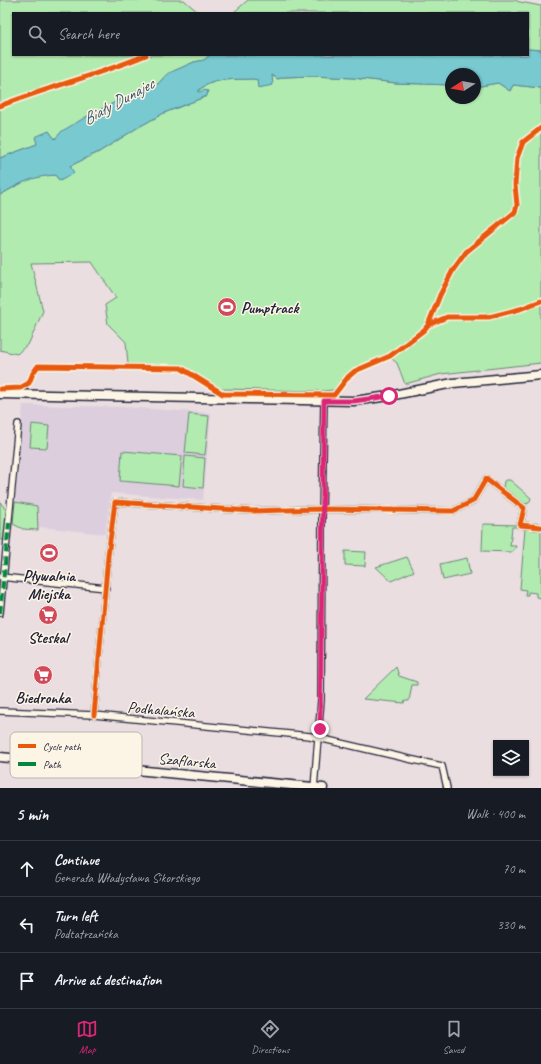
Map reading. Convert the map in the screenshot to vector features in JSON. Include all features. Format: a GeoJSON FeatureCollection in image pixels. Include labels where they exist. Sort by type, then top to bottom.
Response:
{"type":"FeatureCollection","features":[{"type":"Feature","properties":{"kind":"street"},"geometry":{"type":"LineString","coordinates":[[0,394],[324,401],[373,399],[453,383],[541,375]]}},
{"type":"Feature","properties":{"kind":"street"},"geometry":{"type":"LineString","coordinates":[[314,787],[321,700],[324,401]]}},
{"type":"Feature","properties":{"kind":"street"},"geometry":{"type":"LineString","coordinates":[[0,613],[2,577],[18,424]]}},
{"type":"Feature","properties":{"kind":"street"},"geometry":{"type":"LineString","coordinates":[[94,715],[115,502],[252,511],[322,509],[453,511],[473,501],[486,479],[524,508],[520,525],[541,527]]}},
{"type":"Feature","properties":{"kind":"street"},"geometry":{"type":"LineString","coordinates":[[2,577],[106,588]]}},
{"type":"Feature","properties":{"kind":"street","name":"Podhalańska"},"geometry":{"type":"LineString","coordinates":[[0,711],[94,715],[319,737],[442,766],[447,788]]}},
{"type":"Feature","properties":{"kind":"street","name":"Szaflarska"},"geometry":{"type":"LineString","coordinates":[[0,757],[10,758]]}},
{"type":"Feature","properties":{"kind":"street","name":"Szaflarska"},"geometry":{"type":"LineString","coordinates":[[142,771],[323,788]]}},
{"type":"Feature","properties":{"kind":"shaded area"},"geometry":{"type":"Polygon","coordinates":[[[23,405],[123,407],[211,413],[203,500],[111,493],[105,534],[13,524],[23,405]]]}},
{"type":"Feature","properties":{"kind":"green space"},"geometry":{"type":"Polygon","coordinates":[[[0,0],[184,0],[198,12],[12,12],[12,56],[209,56],[204,60],[194,62],[167,74],[158,84],[139,90],[86,117],[54,139],[49,131],[37,144],[0,158],[0,0]]]}},
{"type":"Feature","properties":{"kind":"green space"},"geometry":{"type":"Polygon","coordinates":[[[248,0],[514,0],[541,6],[541,50],[529,49],[529,12],[234,12],[248,0]]]}},
{"type":"Feature","properties":{"kind":"green space"},"geometry":{"type":"Polygon","coordinates":[[[271,75],[278,79],[284,77],[313,76],[353,78],[396,83],[445,85],[445,104],[481,104],[481,86],[498,83],[510,91],[513,85],[541,88],[541,363],[441,374],[405,384],[397,363],[386,354],[352,370],[333,390],[221,389],[182,365],[128,364],[126,342],[108,324],[105,305],[116,298],[92,262],[31,263],[43,311],[29,343],[17,354],[0,350],[0,195],[29,179],[39,176],[55,175],[60,181],[70,166],[99,152],[164,113],[207,96],[198,91],[210,83],[224,80],[253,79],[257,80],[259,88],[271,75]]]}},
{"type":"Feature","properties":{"kind":"green space"},"geometry":{"type":"Polygon","coordinates":[[[189,414],[209,416],[205,455],[185,453],[189,414]]]}},
{"type":"Feature","properties":{"kind":"green space"},"geometry":{"type":"Polygon","coordinates":[[[32,424],[49,426],[47,448],[30,447],[32,424]]]}},
{"type":"Feature","properties":{"kind":"green space"},"geometry":{"type":"Polygon","coordinates":[[[122,451],[182,456],[179,486],[120,481],[122,451]]]}},
{"type":"Feature","properties":{"kind":"green space"},"geometry":{"type":"Polygon","coordinates":[[[185,456],[205,458],[203,488],[183,486],[185,456]]]}},
{"type":"Feature","properties":{"kind":"green space"},"geometry":{"type":"Polygon","coordinates":[[[510,480],[531,498],[529,503],[525,504],[503,489],[504,481],[510,480]]]}},
{"type":"Feature","properties":{"kind":"green space"},"geometry":{"type":"Polygon","coordinates":[[[0,502],[7,511],[4,540],[0,540],[0,502]]]}},
{"type":"Feature","properties":{"kind":"green space"},"geometry":{"type":"Polygon","coordinates":[[[15,502],[37,506],[38,530],[23,529],[13,524],[15,502]]]}},
{"type":"Feature","properties":{"kind":"green space"},"geometry":{"type":"Polygon","coordinates":[[[483,524],[518,525],[518,527],[512,527],[510,546],[516,546],[515,549],[511,552],[482,551],[483,524]]]}},
{"type":"Feature","properties":{"kind":"green space"},"geometry":{"type":"Polygon","coordinates":[[[525,529],[541,530],[541,598],[536,597],[536,593],[528,592],[528,595],[525,595],[526,590],[520,589],[525,529]]]}},
{"type":"Feature","properties":{"kind":"green space"},"geometry":{"type":"Polygon","coordinates":[[[345,551],[366,552],[365,566],[345,565],[345,551]]]}},
{"type":"Feature","properties":{"kind":"green space"},"geometry":{"type":"Polygon","coordinates":[[[407,557],[414,571],[391,581],[376,567],[407,557]]]}},
{"type":"Feature","properties":{"kind":"green space"},"geometry":{"type":"Polygon","coordinates":[[[467,558],[470,574],[443,580],[440,564],[467,558]]]}},
{"type":"Feature","properties":{"kind":"green space"},"geometry":{"type":"Polygon","coordinates":[[[396,667],[399,676],[417,682],[417,685],[412,685],[409,701],[405,701],[404,703],[363,699],[396,667]]]}},
{"type":"Feature","properties":{"kind":"water","name":"Biały Dunajec"},"geometry":{"type":"Polygon","coordinates":[[[529,49],[541,50],[541,88],[513,85],[510,91],[498,83],[481,86],[481,68],[445,68],[445,85],[396,83],[353,78],[313,76],[284,77],[278,79],[272,75],[273,85],[258,88],[257,80],[253,79],[217,81],[210,83],[198,91],[208,91],[207,96],[164,113],[99,152],[70,166],[74,173],[60,181],[55,175],[39,177],[20,184],[0,195],[0,158],[37,144],[35,137],[49,131],[55,139],[62,131],[86,117],[139,90],[158,84],[167,74],[194,62],[204,60],[209,56],[529,56],[529,49]]]}},
{"type":"Feature","properties":{"kind":"marked path"},"geometry":{"type":"LineString","coordinates":[[0,613],[9,523]]}},
{"type":"Feature","properties":{"kind":"cycle path"},"geometry":{"type":"LineString","coordinates":[[0,106],[110,69],[143,56]]}},
{"type":"Feature","properties":{"kind":"cycle path"},"geometry":{"type":"LineString","coordinates":[[0,389],[20,388],[29,383],[38,366],[181,368],[223,394],[334,395],[348,377],[355,371],[390,356],[424,330],[428,325],[440,295],[453,270],[466,252],[515,212],[517,205],[515,185],[517,158],[523,142],[541,128]]}},
{"type":"Feature","properties":{"kind":"cycle path"},"geometry":{"type":"LineString","coordinates":[[428,325],[447,317],[489,317],[520,309],[541,301]]}},
{"type":"Feature","properties":{"kind":"cycle path"},"geometry":{"type":"LineString","coordinates":[[94,715],[108,556],[115,502],[252,511],[322,509],[453,511],[473,501],[486,479],[524,508],[520,525],[541,527]]}},
{"type":"Feature","properties":{"kind":"place","name":"Pumptrack"},"geometry":{"type":"Point","coordinates":[227,307]}},
{"type":"Feature","properties":{"kind":"place","name":"Pływalnia Miejska"},"geometry":{"type":"Point","coordinates":[49,553]}},
{"type":"Feature","properties":{"kind":"place","name":"Steskal"},"geometry":{"type":"Point","coordinates":[48,615]}},
{"type":"Feature","properties":{"kind":"place","name":"Biedronka"},"geometry":{"type":"Point","coordinates":[43,675]}},
{"type":"Feature","properties":{"kind":"route"},"geometry":{"type":"LineString","coordinates":[[320,729],[324,401],[354,401],[389,396]]}}]}
